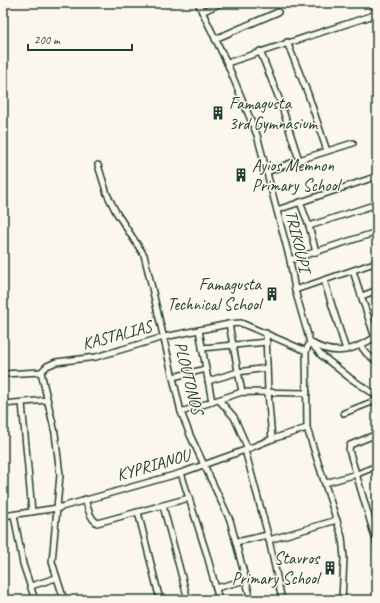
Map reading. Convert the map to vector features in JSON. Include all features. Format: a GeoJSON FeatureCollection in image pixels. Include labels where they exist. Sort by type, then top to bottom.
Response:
{"type":"FeatureCollection","features":[{"type":"Feature","properties":{"kind":"street","name":"TRIKOUPI"},"geometry":{"type":"LineString","coordinates":[[198,3],[227,62],[257,135],[290,260],[295,290],[310,342]]}},
{"type":"Feature","properties":{"kind":"street"},"geometry":{"type":"LineString","coordinates":[[202,12],[221,3]]}},
{"type":"Feature","properties":{"kind":"street"},"geometry":{"type":"LineString","coordinates":[[227,62],[377,12],[371,3]]}},
{"type":"Feature","properties":{"kind":"street"},"geometry":{"type":"LineString","coordinates":[[215,39],[278,12]]}},
{"type":"Feature","properties":{"kind":"street"},"geometry":{"type":"LineString","coordinates":[[287,42],[308,94],[327,152]]}},
{"type":"Feature","properties":{"kind":"street"},"geometry":{"type":"LineString","coordinates":[[260,51],[280,101],[299,160]]}},
{"type":"Feature","properties":{"kind":"street"},"geometry":{"type":"LineString","coordinates":[[267,172],[353,143]]}},
{"type":"Feature","properties":{"kind":"street","name":"PLOUTONOS"},"geometry":{"type":"LineString","coordinates":[[98,165],[107,194],[116,212],[144,255],[181,412],[230,520],[251,600]]}},
{"type":"Feature","properties":{"kind":"street"},"geometry":{"type":"LineString","coordinates":[[277,210],[375,177]]}},
{"type":"Feature","properties":{"kind":"street"},"geometry":{"type":"LineString","coordinates":[[300,202],[309,226],[316,252]]}},
{"type":"Feature","properties":{"kind":"street"},"geometry":{"type":"LineString","coordinates":[[309,226],[377,204]]}},
{"type":"Feature","properties":{"kind":"street"},"geometry":{"type":"LineString","coordinates":[[290,260],[377,232]]}},
{"type":"Feature","properties":{"kind":"street"},"geometry":{"type":"LineString","coordinates":[[295,290],[377,262]]}},
{"type":"Feature","properties":{"kind":"street"},"geometry":{"type":"LineString","coordinates":[[310,342],[320,348],[330,351],[346,350],[376,337],[353,271]]}},
{"type":"Feature","properties":{"kind":"street"},"geometry":{"type":"LineString","coordinates":[[324,280],[346,350]]}},
{"type":"Feature","properties":{"kind":"street"},"geometry":{"type":"LineString","coordinates":[[362,296],[377,290]]}},
{"type":"Feature","properties":{"kind":"street","name":"KASTALIAS"},"geometry":{"type":"LineString","coordinates":[[3,374],[41,372],[47,366],[56,362],[96,358],[164,337],[228,324],[241,323],[306,351]]}},
{"type":"Feature","properties":{"kind":"street"},"geometry":{"type":"LineString","coordinates":[[228,324],[242,392]]}},
{"type":"Feature","properties":{"kind":"street"},"geometry":{"type":"LineString","coordinates":[[199,330],[212,402]]}},
{"type":"Feature","properties":{"kind":"street"},"geometry":{"type":"LineString","coordinates":[[266,333],[268,392],[272,439]]}},
{"type":"Feature","properties":{"kind":"street"},"geometry":{"type":"LineString","coordinates":[[202,348],[267,342]]}},
{"type":"Feature","properties":{"kind":"street"},"geometry":{"type":"LineString","coordinates":[[310,342],[306,351],[308,428],[342,537],[344,558],[342,600]]}},
{"type":"Feature","properties":{"kind":"street"},"geometry":{"type":"LineString","coordinates":[[310,342],[321,355],[350,378],[377,396]]}},
{"type":"Feature","properties":{"kind":"street"},"geometry":{"type":"LineString","coordinates":[[360,345],[367,354],[377,362]]}},
{"type":"Feature","properties":{"kind":"street"},"geometry":{"type":"LineString","coordinates":[[208,381],[238,372],[267,368]]}},
{"type":"Feature","properties":{"kind":"street"},"geometry":{"type":"LineString","coordinates":[[173,377],[206,369]]}},
{"type":"Feature","properties":{"kind":"street"},"geometry":{"type":"LineString","coordinates":[[41,372],[55,434],[60,475],[52,562],[64,600]]}},
{"type":"Feature","properties":{"kind":"street"},"geometry":{"type":"LineString","coordinates":[[181,412],[242,392],[307,393]]}},
{"type":"Feature","properties":{"kind":"street"},"geometry":{"type":"LineString","coordinates":[[3,404],[47,400]]}},
{"type":"Feature","properties":{"kind":"street"},"geometry":{"type":"LineString","coordinates":[[219,400],[234,417],[246,449],[282,600]]}},
{"type":"Feature","properties":{"kind":"street"},"geometry":{"type":"LineString","coordinates":[[344,413],[377,400]]}},
{"type":"Feature","properties":{"kind":"street"},"geometry":{"type":"LineString","coordinates":[[22,403],[32,512]]}},
{"type":"Feature","properties":{"kind":"street","name":"KYPRIANOU"},"geometry":{"type":"LineString","coordinates":[[4,516],[58,508],[85,499],[181,473],[272,439],[308,428]]}},
{"type":"Feature","properties":{"kind":"street"},"geometry":{"type":"LineString","coordinates":[[377,434],[350,444],[349,450],[377,544],[377,549]]}},
{"type":"Feature","properties":{"kind":"street"},"geometry":{"type":"LineString","coordinates":[[325,483],[357,474],[377,466]]}},
{"type":"Feature","properties":{"kind":"street"},"geometry":{"type":"LineString","coordinates":[[181,473],[207,555],[219,600]]}},
{"type":"Feature","properties":{"kind":"street"},"geometry":{"type":"LineString","coordinates":[[85,499],[88,512],[97,523],[189,498]]}},
{"type":"Feature","properties":{"kind":"street"},"geometry":{"type":"LineString","coordinates":[[3,506],[4,516]]}},
{"type":"Feature","properties":{"kind":"street"},"geometry":{"type":"LineString","coordinates":[[163,506],[188,600]]}},
{"type":"Feature","properties":{"kind":"street"},"geometry":{"type":"LineString","coordinates":[[138,512],[160,600]]}},
{"type":"Feature","properties":{"kind":"street"},"geometry":{"type":"LineString","coordinates":[[14,515],[23,564],[35,600]]}},
{"type":"Feature","properties":{"kind":"street"},"geometry":{"type":"LineString","coordinates":[[236,542],[268,537],[337,520]]}},
{"type":"Feature","properties":{"kind":"street"},"geometry":{"type":"LineString","coordinates":[[31,586],[56,578]]}},
{"type":"Feature","properties":{"kind":"street"},"geometry":{"type":"LineString","coordinates":[[216,588],[246,580]]}},
{"type":"Feature","properties":{"kind":"place","name":"Famagusta 3rd Gymnasium"},"geometry":{"type":"Point","coordinates":[218,113]}},
{"type":"Feature","properties":{"kind":"place","name":"Ayios Memnon Primary School"},"geometry":{"type":"Point","coordinates":[241,175]}},
{"type":"Feature","properties":{"kind":"place","name":"Famagusta Technical School"},"geometry":{"type":"Point","coordinates":[272,294]}},
{"type":"Feature","properties":{"kind":"place","name":"Stavros Primary School"},"geometry":{"type":"Point","coordinates":[330,568]}}]}
